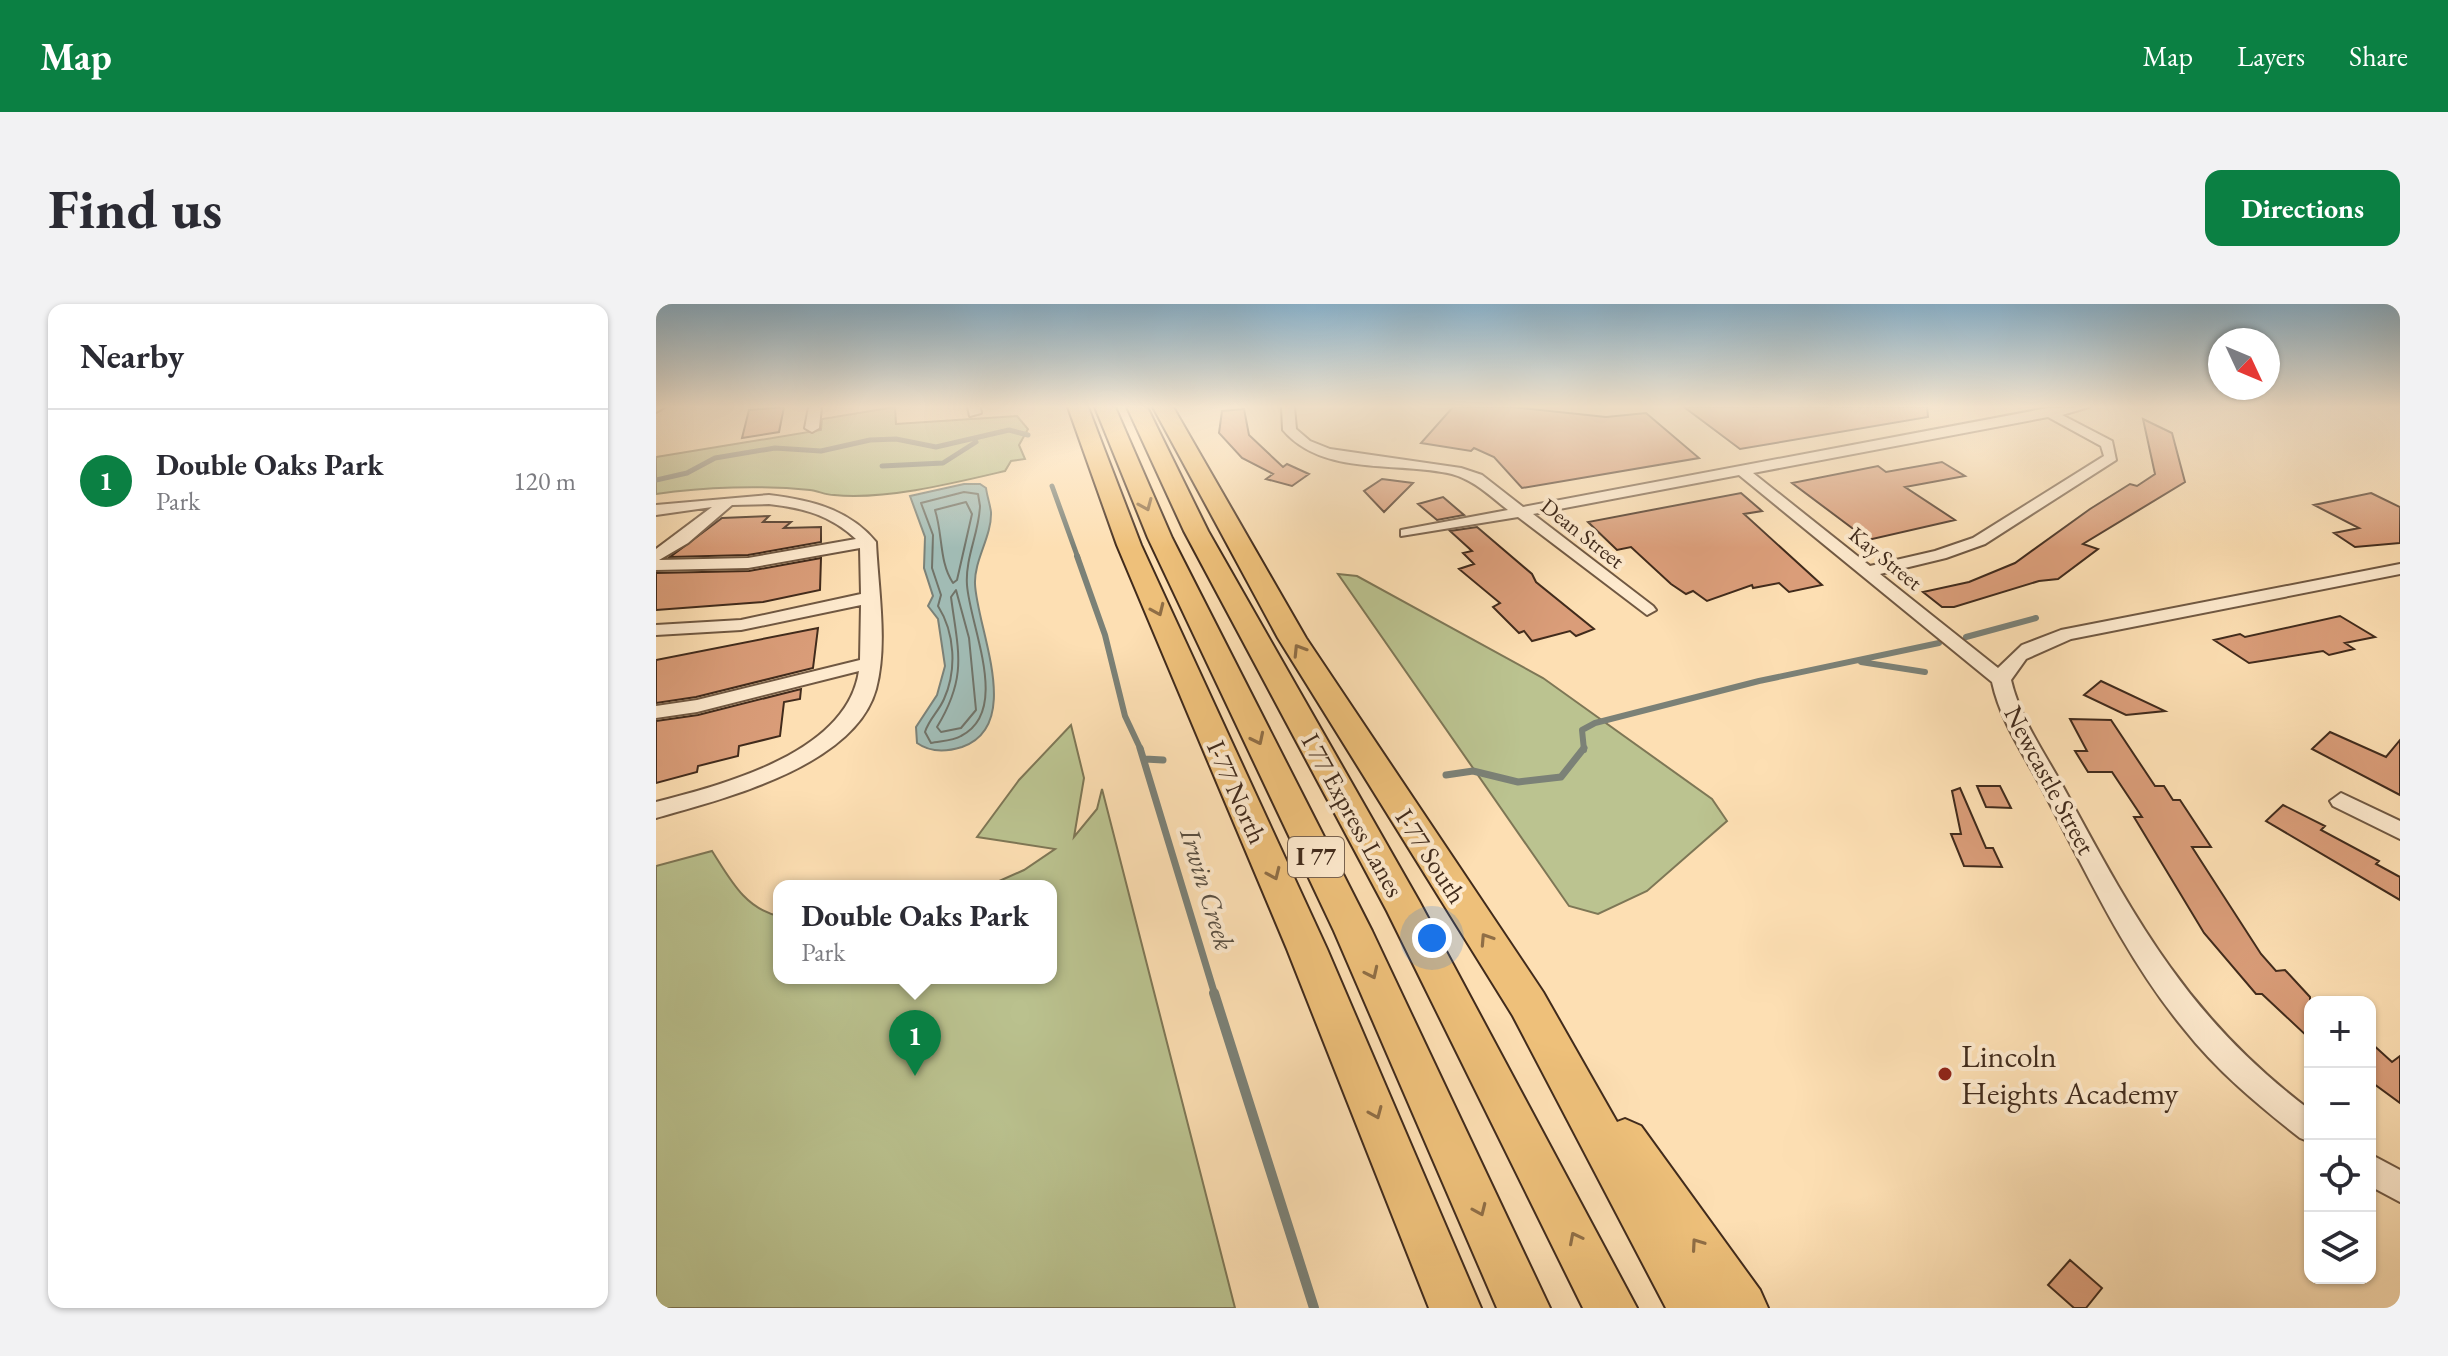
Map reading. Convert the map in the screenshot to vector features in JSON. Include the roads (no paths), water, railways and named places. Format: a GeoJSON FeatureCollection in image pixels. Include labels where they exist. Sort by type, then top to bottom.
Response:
{"type":"FeatureCollection","features":[{"type":"Feature","properties":{"kind":"highway","name":"I-77 North"},"geometry":{"type":"LineString","coordinates":[[1095,454],[1129,545],[1307,949],[1455,1308]]}},
{"type":"Feature","properties":{"kind":"highway","name":"I 77 Express Lanes"},"geometry":{"type":"LineString","coordinates":[[1125,454],[1160,538],[1353,931],[1524,1308]]}},
{"type":"Feature","properties":{"kind":"highway","name":"I 77 Express Lanes"},"geometry":{"type":"LineString","coordinates":[[1159,454],[1196,531],[1414,925],[1611,1308]]}},
{"type":"Feature","properties":{"kind":"highway","name":"I-77 South"},"geometry":{"type":"LineString","coordinates":[[1189,454],[1292,638],[1528,1004],[1694,1308]]}},
{"type":"Feature","properties":{"kind":"highway"},"geometry":{"type":"LineString","coordinates":[[1528,1004],[1742,1308]]}},
{"type":"Feature","properties":{"kind":"street","name":"Dean Street"},"geometry":{"type":"LineString","coordinates":[[1341,454],[1466,472],[1647,610]]}},
{"type":"Feature","properties":{"kind":"street"},"geometry":{"type":"LineString","coordinates":[[1407,533],[1827,454]]}},
{"type":"Feature","properties":{"kind":"street"},"geometry":{"type":"LineString","coordinates":[[1868,572],[1958,550],[1979,541],[2111,457],[2110,454]]}},
{"type":"Feature","properties":{"kind":"street","name":"Kay Street"},"geometry":{"type":"LineString","coordinates":[[1742,471],[2001,680]]}},
{"type":"Feature","properties":{"kind":"street"},"geometry":{"type":"LineString","coordinates":[[656,510],[728,501],[793,502],[839,515],[868,542],[869,598],[866,691],[848,722],[770,774],[712,796],[656,810]]}},
{"type":"Feature","properties":{"kind":"street"},"geometry":{"type":"LineString","coordinates":[[656,556],[682,540],[728,501]]}},
{"type":"Feature","properties":{"kind":"street"},"geometry":{"type":"LineString","coordinates":[[656,565],[748,563],[868,542]]}},
{"type":"Feature","properties":{"kind":"street","name":"Newcastle Street"},"geometry":{"type":"LineString","coordinates":[[2304,1123],[2245,1072],[2183,1008],[2069,819],[2010,709],[2001,680],[2009,664],[2021,654],[2067,634],[2400,569]]}},
{"type":"Feature","properties":{"kind":"street"},"geometry":{"type":"LineString","coordinates":[[656,630],[741,625],[869,598]]}},
{"type":"Feature","properties":{"kind":"street"},"geometry":{"type":"LineString","coordinates":[[656,712],[697,706],[866,664]]}},
{"type":"Feature","properties":{"kind":"street"},"geometry":{"type":"LineString","coordinates":[[2341,801],[2400,831]]}},
{"type":"Feature","properties":{"kind":"street"},"geometry":{"type":"LineString","coordinates":[[2376,1173],[2400,1187]]}},
{"type":"Feature","properties":{"kind":"water"},"geometry":{"type":"Polygon","coordinates":[[[964,484],[980,484],[986,488],[991,512],[975,584],[994,698],[990,719],[980,736],[962,747],[939,751],[917,743],[916,727],[937,695],[945,666],[938,619],[928,606],[933,596],[924,568],[925,537],[910,496],[964,484]]]}},
{"type":"Feature","properties":{"kind":"waterway"},"geometry":{"type":"LineString","coordinates":[[656,480],[687,473],[715,458],[740,454]]}},
{"type":"Feature","properties":{"kind":"waterway"},"geometry":{"type":"LineString","coordinates":[[882,466],[943,463],[957,454]]}},
{"type":"Feature","properties":{"kind":"waterway","name":"Irwin Creek"},"geometry":{"type":"LineString","coordinates":[[1052,486],[1078,558]]}},
{"type":"Feature","properties":{"kind":"waterway","name":"Irwin Creek"},"geometry":{"type":"LineString","coordinates":[[1077,556],[1105,635],[1125,716],[1141,750]]}},
{"type":"Feature","properties":{"kind":"waterway"},"geometry":{"type":"LineString","coordinates":[[1966,637],[2036,618]]}},
{"type":"Feature","properties":{"kind":"waterway"},"geometry":{"type":"LineString","coordinates":[[1584,748],[1582,730],[1595,723],[1759,681],[1939,643]]}},
{"type":"Feature","properties":{"kind":"waterway"},"geometry":{"type":"LineString","coordinates":[[1861,662],[1925,672]]}},
{"type":"Feature","properties":{"kind":"waterway","name":"Irwin Creek"},"geometry":{"type":"LineString","coordinates":[[1140,748],[1215,995]]}},
{"type":"Feature","properties":{"kind":"waterway"},"geometry":{"type":"LineString","coordinates":[[1446,775],[1473,771],[1518,782],[1561,777],[1584,748]]}},
{"type":"Feature","properties":{"kind":"waterway"},"geometry":{"type":"LineString","coordinates":[[1145,759],[1163,760]]}},
{"type":"Feature","properties":{"kind":"waterway","name":"Irwin Creek"},"geometry":{"type":"LineString","coordinates":[[1214,993],[1314,1308]]}},
{"type":"Feature","properties":{"kind":"place","name":"Lincoln Heights Academy"},"geometry":{"type":"Point","coordinates":[1945,1074]}},
{"type":"Feature","properties":{"kind":"place","name":"Double Oaks Park"},"geometry":{"type":"Point","coordinates":[915,1076]}}]}
